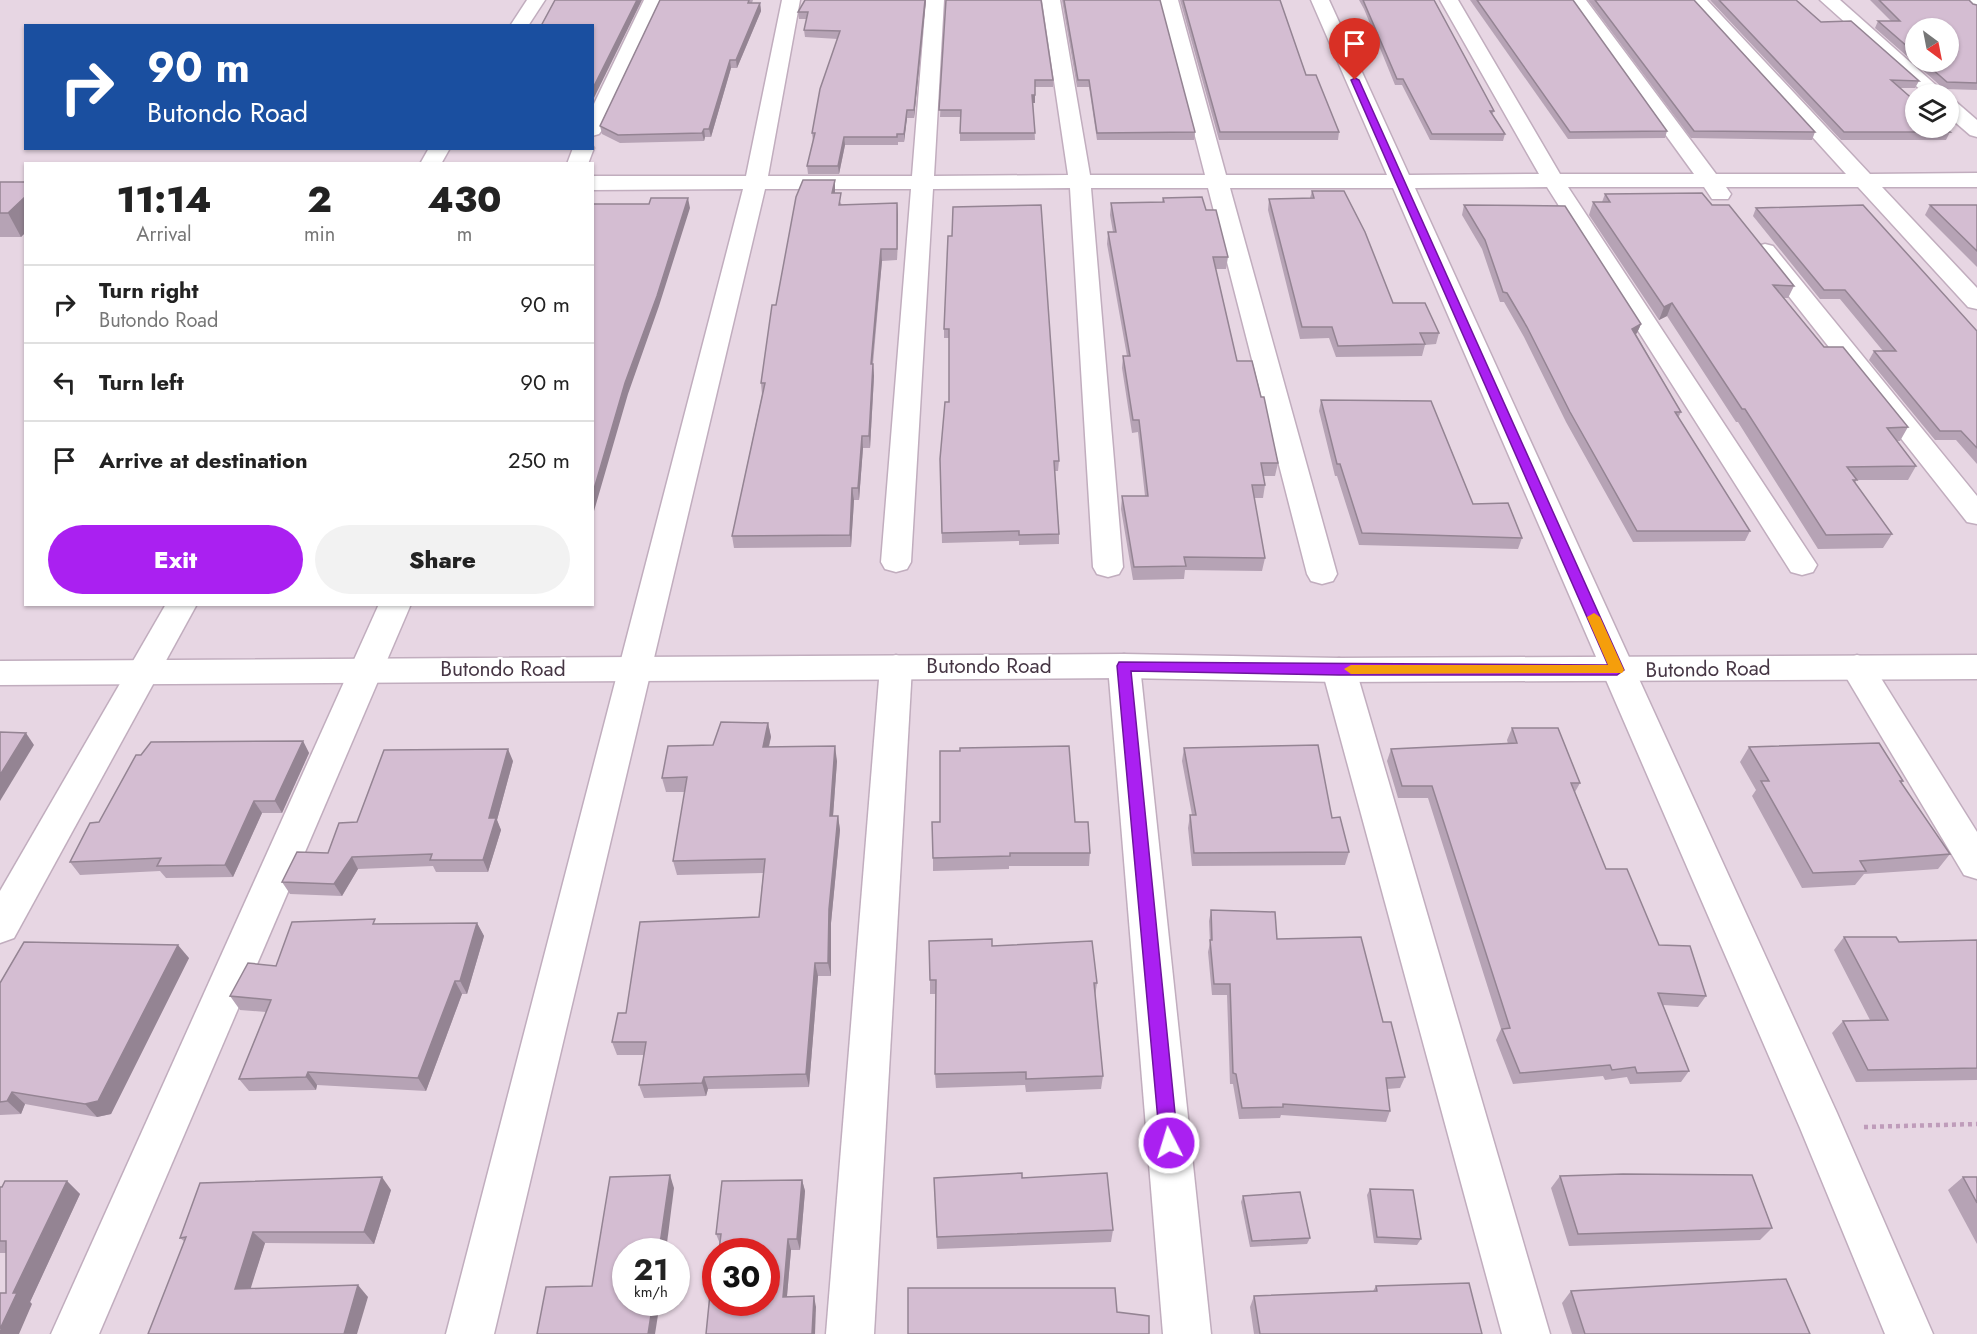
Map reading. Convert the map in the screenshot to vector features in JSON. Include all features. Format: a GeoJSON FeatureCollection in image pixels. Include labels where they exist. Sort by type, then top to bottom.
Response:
{"type":"FeatureCollection","features":[{"type":"Feature","properties":{"kind":"street"},"geometry":{"type":"LineString","coordinates":[[520,24],[536,0]]}},
{"type":"Feature","properties":{"kind":"street"},"geometry":{"type":"LineString","coordinates":[[594,126],[653,0]]}},
{"type":"Feature","properties":{"kind":"street"},"geometry":{"type":"LineString","coordinates":[[470,1334],[756,183],[791,0]]}},
{"type":"Feature","properties":{"kind":"street"},"geometry":{"type":"LineString","coordinates":[[896,562],[935,0]]}},
{"type":"Feature","properties":{"kind":"street"},"geometry":{"type":"LineString","coordinates":[[1051,0],[1080,182],[1108,567]]}},
{"type":"Feature","properties":{"kind":"street"},"geometry":{"type":"LineString","coordinates":[[1169,0],[1322,574]]}},
{"type":"Feature","properties":{"kind":"street"},"geometry":{"type":"LineString","coordinates":[[1320,0],[1822,1128],[1909,1334]]}},
{"type":"Feature","properties":{"kind":"street"},"geometry":{"type":"LineString","coordinates":[[1449,0],[1554,182],[1802,565]]}},
{"type":"Feature","properties":{"kind":"street"},"geometry":{"type":"LineString","coordinates":[[1577,0],[1710,182],[1977,515]]}},
{"type":"Feature","properties":{"kind":"street"},"geometry":{"type":"LineString","coordinates":[[1697,0],[1977,302]]}},
{"type":"Feature","properties":{"kind":"street"},"geometry":{"type":"LineString","coordinates":[[1829,0],[1925,84]]}},
{"type":"Feature","properties":{"kind":"street"},"geometry":{"type":"LineString","coordinates":[[1970,0],[1977,5]]}},
{"type":"Feature","properties":{"kind":"street"},"geometry":{"type":"LineString","coordinates":[[1959,115],[1977,131]]}},
{"type":"Feature","properties":{"kind":"street"},"geometry":{"type":"LineString","coordinates":[[594,183],[1218,184],[1399,181],[1864,182],[1977,180]]}},
{"type":"Feature","properties":{"kind":"street"},"geometry":{"type":"LineString","coordinates":[[0,926],[181,606]]}},
{"type":"Feature","properties":{"kind":"street"},"geometry":{"type":"LineString","coordinates":[[75,1334],[369,669],[394,606]]}},
{"type":"Feature","properties":{"kind":"street"},"geometry":{"type":"LineString","coordinates":[[1124,666],[1187,1334]]}},
{"type":"Feature","properties":{"kind":"street","name":"Butondo Road"},"geometry":{"type":"LineString","coordinates":[[0,673],[1124,666],[1339,670],[1977,667]]}},
{"type":"Feature","properties":{"kind":"street"},"geometry":{"type":"LineString","coordinates":[[850,1334],[896,667]]}},
{"type":"Feature","properties":{"kind":"street"},"geometry":{"type":"LineString","coordinates":[[1857,667],[1977,864]]}},
{"type":"Feature","properties":{"kind":"street"},"geometry":{"type":"LineString","coordinates":[[1339,670],[1526,1334]]}},
{"type":"Feature","properties":{"kind":"path"},"geometry":{"type":"LineString","coordinates":[[1822,1128],[1977,1124]]}},
{"type":"Feature","properties":{"kind":"shaded area"},"geometry":{"type":"Polygon","coordinates":[[[0,0],[1977,0],[1977,1334],[0,1334],[0,0]]]}},
{"type":"Feature","properties":{"kind":"building"},"geometry":{"type":"Polygon","coordinates":[[[555,0],[637,0],[594,86],[594,24],[542,24],[555,0]]]}},
{"type":"Feature","properties":{"kind":"building"},"geometry":{"type":"Polygon","coordinates":[[[660,0],[749,0],[748,3],[760,3],[736,60],[730,60],[709,129],[704,129],[702,133],[618,135],[600,126],[660,0]]]}},
{"type":"Feature","properties":{"kind":"building"},"geometry":{"type":"Polygon","coordinates":[[[805,0],[925,0],[914,110],[907,110],[904,134],[897,134],[897,137],[844,137],[838,166],[807,166],[815,133],[812,133],[820,89],[840,31],[804,30],[808,12],[798,12],[805,0]]]}},
{"type":"Feature","properties":{"kind":"building"},"geometry":{"type":"Polygon","coordinates":[[[946,0],[1041,0],[1053,80],[1035,80],[1035,95],[1032,95],[1035,133],[960,133],[961,110],[939,110],[946,0]]]}},
{"type":"Feature","properties":{"kind":"building"},"geometry":{"type":"Polygon","coordinates":[[[1064,0],[1160,0],[1195,132],[1097,133],[1089,80],[1078,80],[1064,0]]]}},
{"type":"Feature","properties":{"kind":"building"},"geometry":{"type":"Polygon","coordinates":[[[1183,0],[1280,0],[1306,75],[1316,75],[1339,132],[1220,132],[1183,0]]]}},
{"type":"Feature","properties":{"kind":"building"},"geometry":{"type":"Polygon","coordinates":[[[1363,0],[1434,0],[1494,111],[1490,111],[1505,134],[1432,134],[1403,79],[1397,79],[1363,0]]]}},
{"type":"Feature","properties":{"kind":"building"},"geometry":{"type":"Polygon","coordinates":[[[1477,0],[1573,0],[1667,131],[1570,132],[1477,0]]]}},
{"type":"Feature","properties":{"kind":"building"},"geometry":{"type":"Polygon","coordinates":[[[1595,0],[1694,0],[1815,132],[1694,131],[1595,0]]]}},
{"type":"Feature","properties":{"kind":"building"},"geometry":{"type":"Polygon","coordinates":[[[1719,0],[1796,0],[1821,22],[1851,21],[1905,69],[1905,72],[1909,72],[1919,81],[1891,80],[1905,92],[1905,132],[1844,132],[1719,0]]]}},
{"type":"Feature","properties":{"kind":"building"},"geometry":{"type":"Polygon","coordinates":[[[1879,0],[1969,0],[1977,5],[1977,83],[1947,82],[1936,72],[1959,72],[1959,18],[1905,18],[1905,44],[1878,21],[1900,21],[1879,0]]]}},
{"type":"Feature","properties":{"kind":"building"},"geometry":{"type":"Polygon","coordinates":[[[803,180],[835,180],[832,193],[841,193],[839,205],[897,203],[897,249],[881,249],[871,364],[873,364],[869,436],[862,436],[858,488],[852,488],[850,535],[732,536],[765,383],[761,383],[772,305],[776,305],[796,197],[803,180]]]}},
{"type":"Feature","properties":{"kind":"building"},"geometry":{"type":"Polygon","coordinates":[[[0,182],[24,182],[24,198],[8,213],[0,213],[0,182]]]}},
{"type":"Feature","properties":{"kind":"building"},"geometry":{"type":"Polygon","coordinates":[[[1312,191],[1344,191],[1365,232],[1393,303],[1425,303],[1439,333],[1420,333],[1425,344],[1338,346],[1332,327],[1302,327],[1269,199],[1314,198],[1312,191]]]}},
{"type":"Feature","properties":{"kind":"building"},"geometry":{"type":"Polygon","coordinates":[[[1702,193],[1712,205],[1729,205],[1794,286],[1773,285],[1824,347],[1843,347],[1908,427],[1887,428],[1916,466],[1847,467],[1857,480],[1853,480],[1892,534],[1826,535],[1745,409],[1742,409],[1672,303],[1664,307],[1593,202],[1610,202],[1605,194],[1702,193]]]}},
{"type":"Feature","properties":{"kind":"building"},"geometry":{"type":"Polygon","coordinates":[[[1202,197],[1206,210],[1216,210],[1228,257],[1213,257],[1237,361],[1252,361],[1261,397],[1264,397],[1278,463],[1261,463],[1265,485],[1252,485],[1265,558],[1184,557],[1186,566],[1134,567],[1122,496],[1148,496],[1139,420],[1133,420],[1123,356],[1130,356],[1108,232],[1116,232],[1111,203],[1164,202],[1163,198],[1202,197]]]}},
{"type":"Feature","properties":{"kind":"building"},"geometry":{"type":"Polygon","coordinates":[[[651,198],[688,198],[657,296],[625,383],[594,489],[594,204],[649,204],[651,198]]]}},
{"type":"Feature","properties":{"kind":"building"},"geometry":{"type":"Polygon","coordinates":[[[1041,205],[1059,461],[1054,461],[1059,534],[1019,535],[1019,531],[942,533],[940,459],[945,402],[949,402],[949,329],[944,329],[948,236],[952,236],[953,207],[1041,205]]]}},
{"type":"Feature","properties":{"kind":"building"},"geometry":{"type":"Polygon","coordinates":[[[1464,205],[1565,206],[1641,324],[1632,329],[1681,412],[1675,412],[1750,531],[1637,531],[1570,412],[1527,327],[1507,293],[1503,292],[1485,240],[1464,205]]]}},
{"type":"Feature","properties":{"kind":"building"},"geometry":{"type":"Polygon","coordinates":[[[1863,205],[1977,331],[1977,448],[1961,431],[1940,431],[1874,351],[1896,351],[1845,290],[1824,290],[1756,208],[1863,205]]]}},
{"type":"Feature","properties":{"kind":"building"},"geometry":{"type":"Polygon","coordinates":[[[1930,205],[1977,205],[1977,251],[1930,205]]]}},
{"type":"Feature","properties":{"kind":"building"},"geometry":{"type":"Polygon","coordinates":[[[1321,400],[1431,401],[1473,504],[1508,503],[1522,538],[1362,533],[1340,464],[1337,464],[1321,400]]]}},
{"type":"Feature","properties":{"kind":"building"},"geometry":{"type":"Polygon","coordinates":[[[721,722],[768,723],[763,747],[835,746],[830,816],[838,816],[829,909],[828,963],[815,963],[806,1074],[704,1077],[702,1083],[639,1085],[646,1042],[612,1042],[618,1013],[626,1013],[640,922],[759,917],[765,859],[673,861],[687,777],[662,778],[668,746],[713,745],[721,722]]]}},
{"type":"Feature","properties":{"kind":"building"},"geometry":{"type":"Polygon","coordinates":[[[1512,728],[1558,728],[1580,783],[1571,783],[1606,869],[1627,869],[1659,945],[1690,946],[1706,996],[1658,993],[1689,1071],[1637,1073],[1635,1067],[1612,1070],[1610,1065],[1520,1073],[1502,1029],[1510,1028],[1432,786],[1402,786],[1391,749],[1517,743],[1512,728]]]}},
{"type":"Feature","properties":{"kind":"building"},"geometry":{"type":"Polygon","coordinates":[[[0,732],[26,733],[0,775],[0,732]]]}},
{"type":"Feature","properties":{"kind":"building"},"geometry":{"type":"Polygon","coordinates":[[[303,741],[275,801],[254,801],[225,865],[157,866],[161,858],[70,862],[90,823],[99,822],[136,755],[141,755],[151,742],[303,741]]]}},
{"type":"Feature","properties":{"kind":"building"},"geometry":{"type":"Polygon","coordinates":[[[1879,743],[1903,781],[1900,781],[1950,854],[1860,861],[1866,871],[1813,873],[1761,781],[1769,781],[1749,747],[1879,743]]]}},
{"type":"Feature","properties":{"kind":"building"},"geometry":{"type":"Polygon","coordinates":[[[1318,745],[1332,818],[1340,817],[1349,852],[1194,853],[1190,815],[1196,815],[1184,748],[1318,745]]]}},
{"type":"Feature","properties":{"kind":"building"},"geometry":{"type":"Polygon","coordinates":[[[1069,746],[1075,822],[1088,822],[1090,853],[1010,853],[1010,856],[933,858],[932,822],[940,822],[940,751],[960,751],[960,748],[1069,746]]]}},
{"type":"Feature","properties":{"kind":"building"},"geometry":{"type":"Polygon","coordinates":[[[508,749],[489,818],[496,818],[483,860],[430,860],[432,854],[352,857],[334,884],[282,882],[297,852],[328,853],[339,823],[357,822],[384,750],[508,749]]]}},
{"type":"Feature","properties":{"kind":"building"},"geometry":{"type":"Polygon","coordinates":[[[1211,910],[1275,912],[1277,939],[1361,937],[1383,1022],[1391,1022],[1405,1077],[1386,1078],[1390,1111],[1283,1104],[1283,1107],[1242,1108],[1236,1074],[1233,1073],[1230,984],[1214,984],[1210,940],[1212,940],[1211,910]]]}},
{"type":"Feature","properties":{"kind":"building"},"geometry":{"type":"Polygon","coordinates":[[[375,919],[373,924],[477,923],[460,981],[455,981],[418,1078],[308,1072],[306,1077],[239,1079],[271,1000],[230,996],[248,963],[276,966],[292,922],[375,919]]]}},
{"type":"Feature","properties":{"kind":"building"},"geometry":{"type":"Polygon","coordinates":[[[1844,937],[1896,937],[1899,942],[1977,940],[1977,1068],[1868,1070],[1843,1021],[1888,1020],[1844,937]]]}},
{"type":"Feature","properties":{"kind":"building"},"geometry":{"type":"Polygon","coordinates":[[[992,939],[992,946],[1092,941],[1103,1076],[1026,1079],[1026,1072],[935,1074],[936,980],[930,980],[929,941],[992,939]]]}},
{"type":"Feature","properties":{"kind":"building"},"geometry":{"type":"Polygon","coordinates":[[[24,942],[178,945],[98,1101],[85,1104],[12,1092],[7,1101],[0,1102],[0,983],[24,942]]]}},
{"type":"Feature","properties":{"kind":"building"},"geometry":{"type":"Polygon","coordinates":[[[1022,1173],[1022,1178],[1107,1173],[1113,1230],[937,1237],[934,1178],[1022,1173]]]}},
{"type":"Feature","properties":{"kind":"building"},"geometry":{"type":"Polygon","coordinates":[[[670,1175],[661,1238],[612,1238],[612,1316],[651,1316],[648,1334],[537,1334],[546,1287],[592,1286],[610,1177],[670,1175]]]}},
{"type":"Feature","properties":{"kind":"building"},"geometry":{"type":"Polygon","coordinates":[[[1752,1175],[1772,1228],[1578,1234],[1560,1176],[1752,1175]]]}},
{"type":"Feature","properties":{"kind":"building"},"geometry":{"type":"Polygon","coordinates":[[[382,1177],[364,1232],[253,1232],[235,1289],[358,1285],[344,1334],[148,1334],[186,1237],[180,1238],[200,1183],[382,1177]]]}},
{"type":"Feature","properties":{"kind":"building"},"geometry":{"type":"Polygon","coordinates":[[[1963,1177],[1977,1177],[1977,1203],[1963,1177]]]}},
{"type":"Feature","properties":{"kind":"building"},"geometry":{"type":"Polygon","coordinates":[[[802,1180],[797,1239],[788,1239],[783,1297],[814,1296],[812,1334],[706,1334],[708,1316],[780,1316],[780,1238],[721,1238],[721,1234],[716,1234],[722,1181],[802,1180]]]}},
{"type":"Feature","properties":{"kind":"building"},"geometry":{"type":"Polygon","coordinates":[[[5,1181],[67,1181],[13,1293],[17,1293],[0,1329],[0,1293],[6,1293],[6,1241],[0,1241],[0,1187],[5,1181]]]}},
{"type":"Feature","properties":{"kind":"building"},"geometry":{"type":"Polygon","coordinates":[[[1370,1189],[1413,1190],[1421,1239],[1377,1237],[1370,1189]]]}},
{"type":"Feature","properties":{"kind":"building"},"geometry":{"type":"Polygon","coordinates":[[[1300,1192],[1310,1238],[1252,1241],[1243,1196],[1300,1192]]]}},
{"type":"Feature","properties":{"kind":"building"},"geometry":{"type":"Polygon","coordinates":[[[1786,1279],[1810,1334],[1585,1334],[1571,1291],[1786,1279]]]}},
{"type":"Feature","properties":{"kind":"building"},"geometry":{"type":"Polygon","coordinates":[[[1469,1283],[1482,1334],[1260,1334],[1254,1296],[1377,1291],[1376,1286],[1469,1283]]]}},
{"type":"Feature","properties":{"kind":"building"},"geometry":{"type":"Polygon","coordinates":[[[908,1288],[1115,1288],[1117,1312],[1149,1316],[1149,1334],[908,1334],[908,1288]]]}},
{"type":"Feature","properties":{"kind":"slow traffic"},"geometry":{"type":"LineString","coordinates":[[1351,669],[1617,670],[1594,617]]}},
{"type":"Feature","properties":{"kind":"route"},"geometry":{"type":"LineString","coordinates":[[1169,1143],[1124,666],[1339,670],[1617,670],[1355,80]]}}]}
